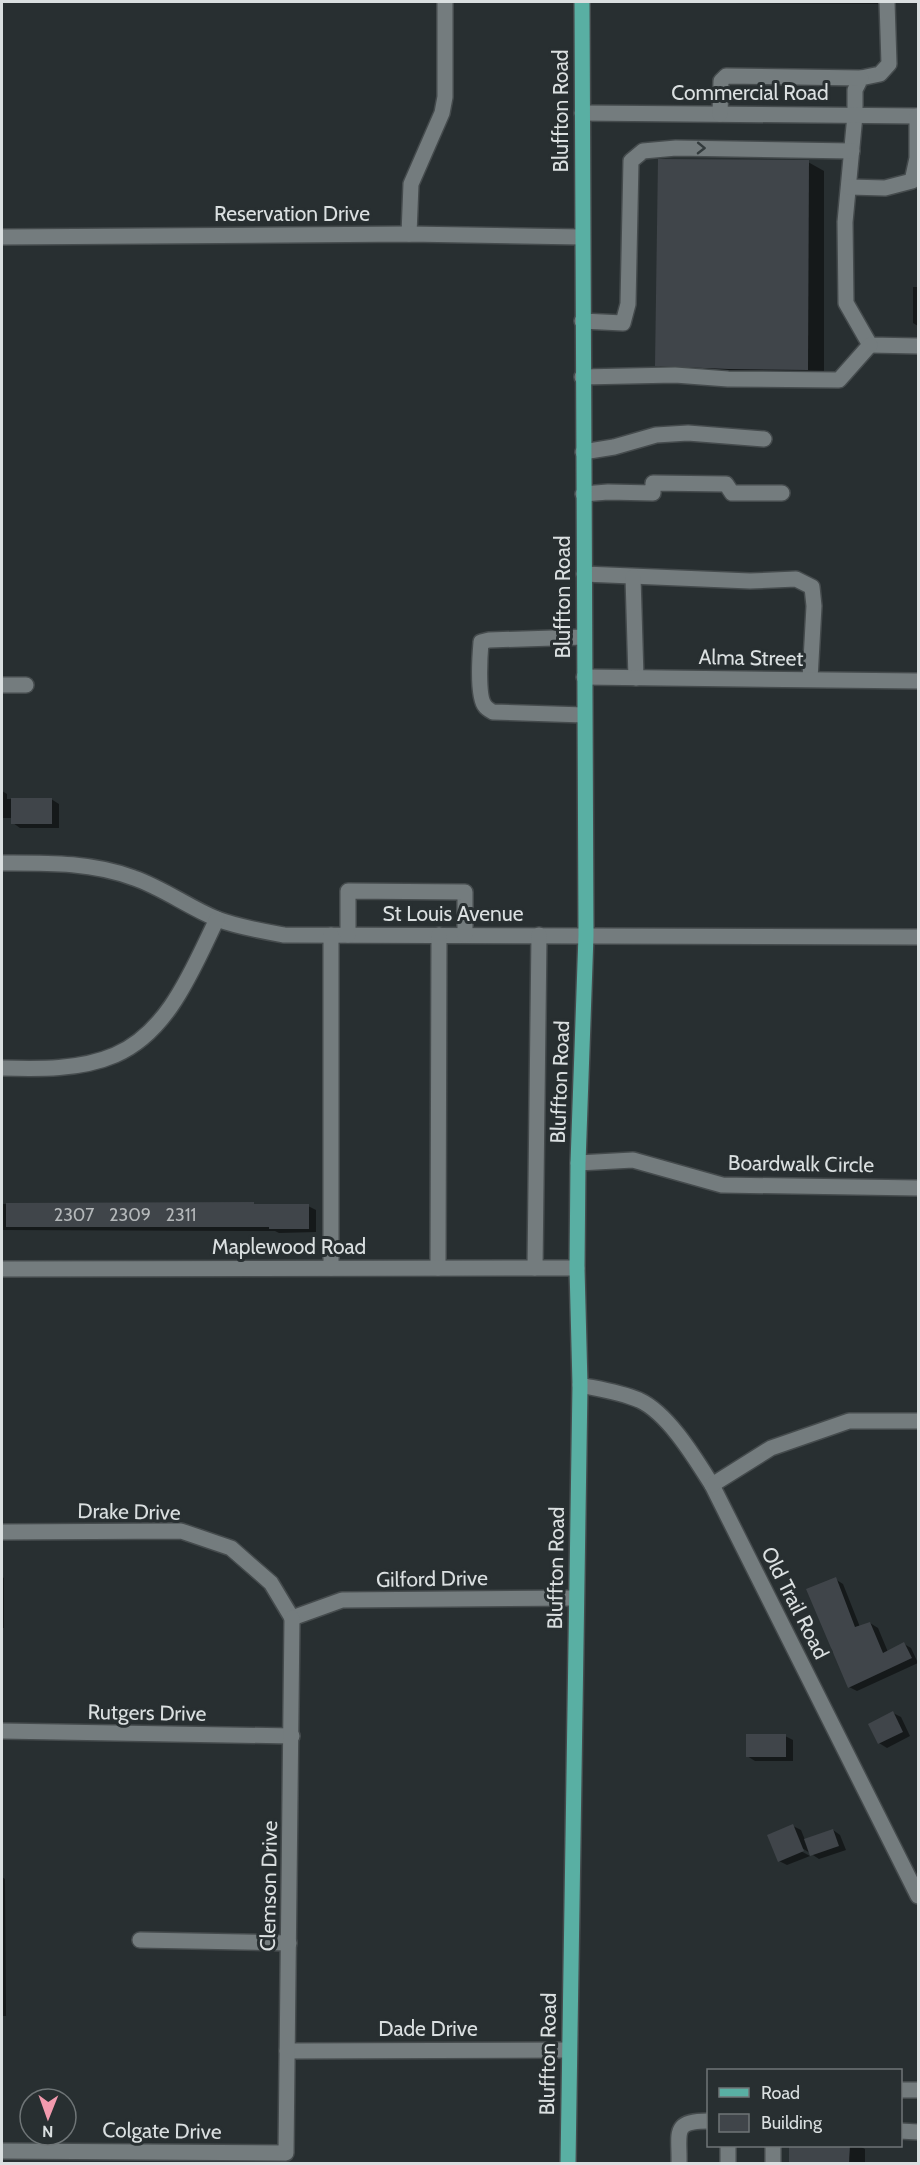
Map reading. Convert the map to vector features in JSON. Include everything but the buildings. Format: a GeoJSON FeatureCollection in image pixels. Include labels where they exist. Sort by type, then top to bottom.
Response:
{"type":"FeatureCollection","features":[{"type":"Feature","properties":{"kind":"main road","name":"Bluffton Road"},"geometry":{"type":"LineString","coordinates":[[568,2163],[580,1384],[577,1268],[578,1163],[586,935],[582,2]]}},
{"type":"Feature","properties":{"kind":"street"},"geometry":{"type":"LineString","coordinates":[[409,234],[411,184],[417,166],[436,129],[445,97],[445,2]]}},
{"type":"Feature","properties":{"kind":"street"},"geometry":{"type":"LineString","coordinates":[[720,114],[721,81],[726,76],[861,78],[880,74],[889,64],[887,2]]}},
{"type":"Feature","properties":{"kind":"street"},"geometry":{"type":"LineString","coordinates":[[861,78],[855,90],[855,115],[845,222],[846,303],[870,345]]}},
{"type":"Feature","properties":{"kind":"street","name":"Commercial Road"},"geometry":{"type":"LineString","coordinates":[[582,114],[918,116]]}},
{"type":"Feature","properties":{"kind":"street"},"geometry":{"type":"LineString","coordinates":[[849,186],[885,188],[912,181],[917,158],[918,116]]}},
{"type":"Feature","properties":{"kind":"street"},"geometry":{"type":"LineString","coordinates":[[582,321],[623,323],[628,304],[631,161],[643,151],[676,148],[852,151]]}},
{"type":"Feature","properties":{"kind":"street","name":"Reservation Drive"},"geometry":{"type":"LineString","coordinates":[[2,237],[409,234],[582,237]]}},
{"type":"Feature","properties":{"kind":"street"},"geometry":{"type":"LineString","coordinates":[[582,377],[675,375],[728,379],[839,380],[870,345],[918,346]]}},
{"type":"Feature","properties":{"kind":"street"},"geometry":{"type":"LineString","coordinates":[[583,452],[614,447],[656,435],[687,434],[764,440]]}},
{"type":"Feature","properties":{"kind":"street"},"geometry":{"type":"LineString","coordinates":[[583,494],[653,493],[653,483],[726,484],[732,493],[782,493]]}},
{"type":"Feature","properties":{"kind":"street"},"geometry":{"type":"LineString","coordinates":[[584,574],[750,581],[796,579],[812,586],[814,606],[810,680]]}},
{"type":"Feature","properties":{"kind":"street"},"geometry":{"type":"LineString","coordinates":[[633,577],[636,678]]}},
{"type":"Feature","properties":{"kind":"street"},"geometry":{"type":"LineString","coordinates":[[584,637],[489,639],[481,642],[480,653],[482,699],[485,707],[493,712],[584,715]]}},
{"type":"Feature","properties":{"kind":"street","name":"Alma Street"},"geometry":{"type":"LineString","coordinates":[[584,677],[918,681]]}},
{"type":"Feature","properties":{"kind":"street"},"geometry":{"type":"LineString","coordinates":[[2,685],[26,685]]}},
{"type":"Feature","properties":{"kind":"street","name":"St Louis Avenue"},"geometry":{"type":"LineString","coordinates":[[2,863],[63,863],[112,871],[136,878],[217,919],[253,930],[284,935],[918,937]]}},
{"type":"Feature","properties":{"kind":"street"},"geometry":{"type":"LineString","coordinates":[[348,935],[348,891],[465,892],[465,935]]}},
{"type":"Feature","properties":{"kind":"street"},"geometry":{"type":"LineString","coordinates":[[2,1068],[40,1069],[84,1064],[115,1055],[142,1038],[165,1014],[188,979],[217,919]]}},
{"type":"Feature","properties":{"kind":"street"},"geometry":{"type":"LineString","coordinates":[[331,1268],[332,935]]}},
{"type":"Feature","properties":{"kind":"street"},"geometry":{"type":"LineString","coordinates":[[438,1268],[439,935]]}},
{"type":"Feature","properties":{"kind":"street"},"geometry":{"type":"LineString","coordinates":[[535,1268],[539,935]]}},
{"type":"Feature","properties":{"kind":"street","name":"Boardwalk Circle"},"geometry":{"type":"LineString","coordinates":[[578,1163],[633,1160],[722,1185],[918,1188]]}},
{"type":"Feature","properties":{"kind":"street","name":"Maplewood Road"},"geometry":{"type":"LineString","coordinates":[[2,1269],[577,1268]]}},
{"type":"Feature","properties":{"kind":"street","name":"Old Trail Road"},"geometry":{"type":"LineString","coordinates":[[580,1384],[641,1401],[667,1423],[692,1453],[712,1485],[918,1896]]}},
{"type":"Feature","properties":{"kind":"street"},"geometry":{"type":"LineString","coordinates":[[712,1485],[771,1448],[849,1420],[918,1421]]}},
{"type":"Feature","properties":{"kind":"street","name":"Drake Drive"},"geometry":{"type":"LineString","coordinates":[[2,1532],[181,1531],[231,1548],[271,1583],[292,1618]]}},
{"type":"Feature","properties":{"kind":"street","name":"Gilford Drive"},"geometry":{"type":"LineString","coordinates":[[292,1618],[342,1600],[576,1598]]}},
{"type":"Feature","properties":{"kind":"street","name":"Clemson Drive"},"geometry":{"type":"LineString","coordinates":[[286,2153],[292,1618]]}},
{"type":"Feature","properties":{"kind":"street","name":"Rutgers Drive"},"geometry":{"type":"LineString","coordinates":[[2,1731],[292,1736]]}},
{"type":"Feature","properties":{"kind":"street"},"geometry":{"type":"LineString","coordinates":[[140,1940],[289,1942]]}},
{"type":"Feature","properties":{"kind":"street","name":"Dade Drive"},"geometry":{"type":"LineString","coordinates":[[287,2051],[569,2050]]}},
{"type":"Feature","properties":{"kind":"street"},"geometry":{"type":"LineString","coordinates":[[902,2090],[918,2090]]}},
{"type":"Feature","properties":{"kind":"street"},"geometry":{"type":"LineString","coordinates":[[679,2163],[679,2132],[682,2125],[690,2121],[707,2121]]}},
{"type":"Feature","properties":{"kind":"street"},"geometry":{"type":"LineString","coordinates":[[902,2131],[918,2132]]}},
{"type":"Feature","properties":{"kind":"street"},"geometry":{"type":"LineString","coordinates":[[728,2147],[728,2163]]}},
{"type":"Feature","properties":{"kind":"street"},"geometry":{"type":"LineString","coordinates":[[773,2147],[773,2163]]}},
{"type":"Feature","properties":{"kind":"street","name":"Colgate Drive"},"geometry":{"type":"LineString","coordinates":[[2,2151],[286,2153]]}}]}
